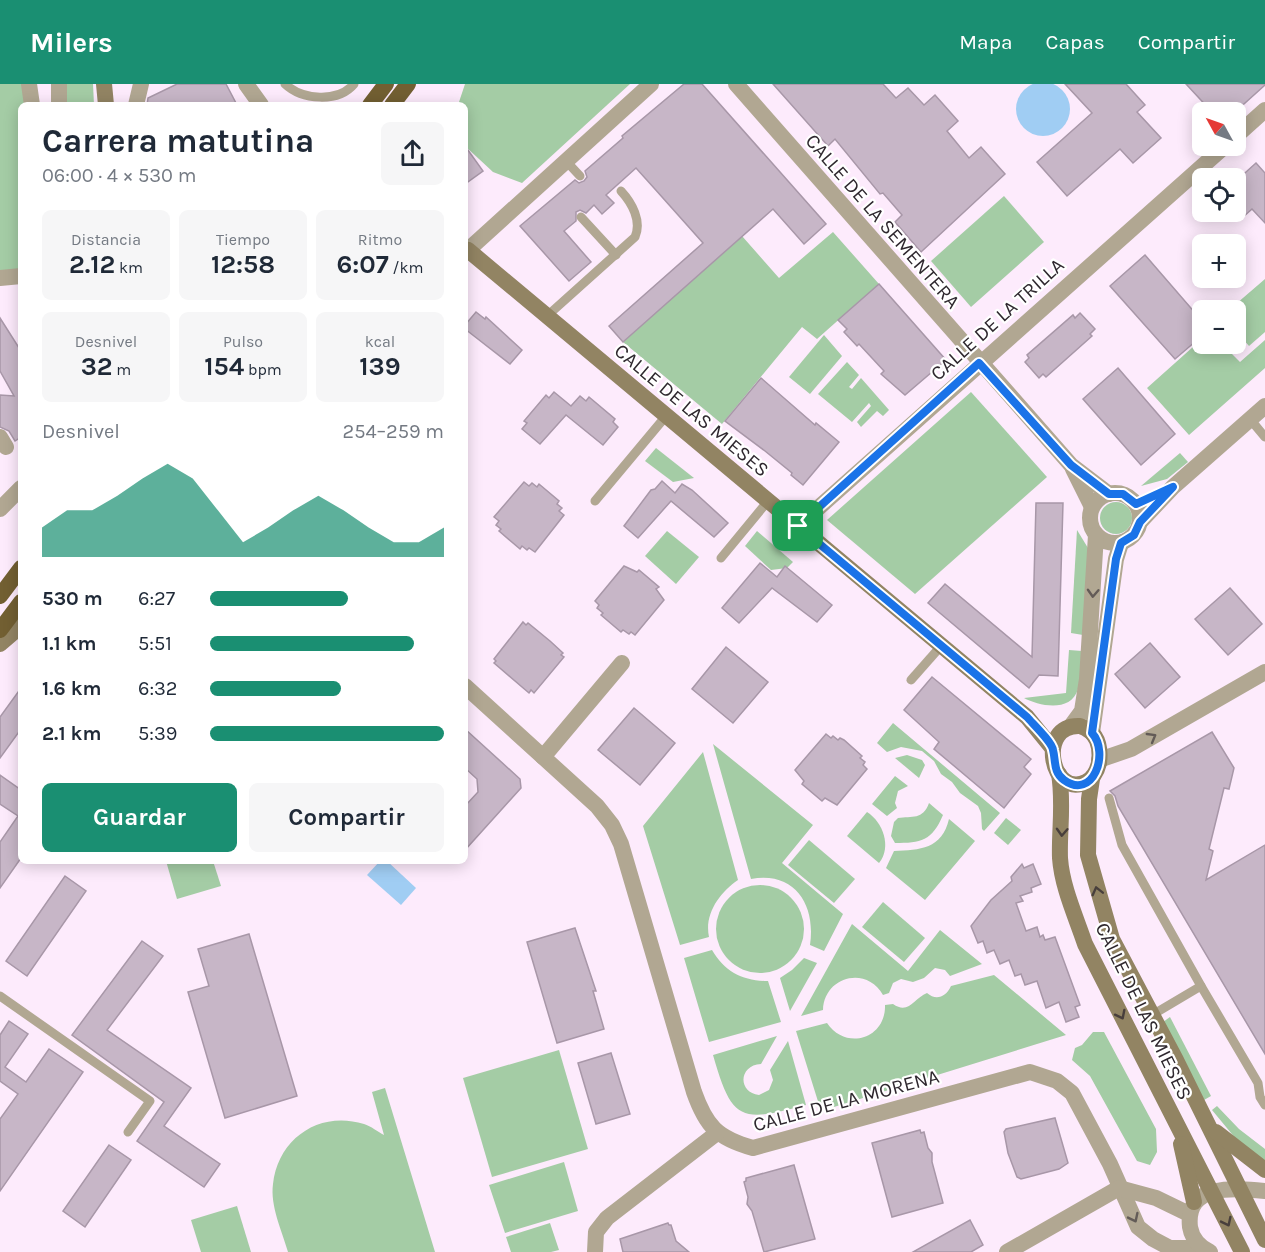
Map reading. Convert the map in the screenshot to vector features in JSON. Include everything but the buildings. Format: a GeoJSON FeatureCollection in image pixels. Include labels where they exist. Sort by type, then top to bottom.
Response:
{"type":"FeatureCollection","features":[{"type":"Feature","properties":{"kind":"highway"},"geometry":{"type":"LineString","coordinates":[[372,102],[386,84]]}},
{"type":"Feature","properties":{"kind":"highway"},"geometry":{"type":"LineString","coordinates":[[395,102],[408,84]]}},
{"type":"Feature","properties":{"kind":"highway"},"geometry":{"type":"LineString","coordinates":[[0,596],[18,572]]}},
{"type":"Feature","properties":{"kind":"highway"},"geometry":{"type":"LineString","coordinates":[[0,630],[18,606]]}},
{"type":"Feature","properties":{"kind":"main road"},"geometry":{"type":"LineString","coordinates":[[104,84],[105,102]]}},
{"type":"Feature","properties":{"kind":"main road","name":"CALLE DE LAS MIESES"},"geometry":{"type":"LineString","coordinates":[[468,252],[1027,717],[1053,749]]}},
{"type":"Feature","properties":{"kind":"main road"},"geometry":{"type":"LineString","coordinates":[[0,644],[18,629]]}},
{"type":"Feature","properties":{"kind":"main road","name":"CALLE DE LAS MIESES"},"geometry":{"type":"LineString","coordinates":[[1027,717],[1066,729]]}},
{"type":"Feature","properties":{"kind":"main road"},"geometry":{"type":"LineString","coordinates":[[1080,726],[1092,733],[1099,746],[1099,760],[1092,779],[1074,784],[1066,781],[1059,774],[1054,762],[1053,749],[1066,729],[1080,726]]}},
{"type":"Feature","properties":{"kind":"main road","name":"CALLE DE LAS MIESES"},"geometry":{"type":"LineString","coordinates":[[1059,774],[1063,800],[1060,860],[1069,898],[1085,944],[1242,1252]]}},
{"type":"Feature","properties":{"kind":"main road","name":"CALLE DE LAS MIESES"},"geometry":{"type":"LineString","coordinates":[[1092,779],[1089,799],[1088,855],[1098,898],[1112,939],[1241,1188],[1265,1240]]}},
{"type":"Feature","properties":{"kind":"main road"},"geometry":{"type":"LineString","coordinates":[[1179,1128],[1192,1208]]}},
{"type":"Feature","properties":{"kind":"main road"},"geometry":{"type":"LineString","coordinates":[[1210,1128],[1265,1170]]}},
{"type":"Feature","properties":{"kind":"street"},"geometry":{"type":"LineString","coordinates":[[29,84],[32,102]]}},
{"type":"Feature","properties":{"kind":"street"},"geometry":{"type":"LineString","coordinates":[[59,84],[59,102]]}},
{"type":"Feature","properties":{"kind":"street"},"geometry":{"type":"LineString","coordinates":[[137,102],[141,84]]}},
{"type":"Feature","properties":{"kind":"street"},"geometry":{"type":"LineString","coordinates":[[468,248],[651,84]]}},
{"type":"Feature","properties":{"kind":"street","name":"CALLE DE LA SEMENTERA"},"geometry":{"type":"LineString","coordinates":[[736,84],[1071,465],[1109,494]]}},
{"type":"Feature","properties":{"kind":"street"},"geometry":{"type":"LineString","coordinates":[[253,86],[260,102]]}},
{"type":"Feature","properties":{"kind":"street"},"geometry":{"type":"LineString","coordinates":[[1246,127],[1265,110]]}},
{"type":"Feature","properties":{"kind":"street","name":"CALLE DE LA TRILLA"},"geometry":{"type":"LineString","coordinates":[[798,526],[1214,156]]}},
{"type":"Feature","properties":{"kind":"street"},"geometry":{"type":"LineString","coordinates":[[0,278],[18,276]]}},
{"type":"Feature","properties":{"kind":"street"},"geometry":{"type":"LineString","coordinates":[[1096,535],[1107,542],[1121,543],[1134,535],[1140,522],[1173,487],[1265,406]]}},
{"type":"Feature","properties":{"kind":"street","name":"CALLE DE LA SEMENTERA"},"geometry":{"type":"LineString","coordinates":[[1071,465],[1092,507]]}},
{"type":"Feature","properties":{"kind":"street"},"geometry":{"type":"LineString","coordinates":[[1136,504],[1173,487]]}},
{"type":"Feature","properties":{"kind":"street"},"geometry":{"type":"LineString","coordinates":[[0,509],[18,491]]}},
{"type":"Feature","properties":{"kind":"street"},"geometry":{"type":"LineString","coordinates":[[1066,729],[1082,711],[1087,679],[1096,535],[1090,523],[1092,507],[1109,494],[1123,494],[1136,504],[1140,522]]}},
{"type":"Feature","properties":{"kind":"street"},"geometry":{"type":"LineString","coordinates":[[1092,733],[1116,559],[1121,543]]}},
{"type":"Feature","properties":{"kind":"street"},"geometry":{"type":"LineString","coordinates":[[543,757],[622,663]]}},
{"type":"Feature","properties":{"kind":"street"},"geometry":{"type":"LineString","coordinates":[[1099,760],[1131,749],[1265,672]]}},
{"type":"Feature","properties":{"kind":"street","name":"CALLE DE LA MORENA"},"geometry":{"type":"LineString","coordinates":[[468,689],[597,806],[612,825],[621,844],[702,1116],[717,1133],[733,1142],[753,1148],[1030,1072],[1058,1080],[1072,1094],[1110,1164],[1138,1227],[1153,1239],[1170,1248],[1206,1250]]}},
{"type":"Feature","properties":{"kind":"street"},"geometry":{"type":"LineString","coordinates":[[595,1252],[596,1232],[607,1218],[717,1133]]}},
{"type":"Feature","properties":{"kind":"street","name":"CALLE DE LA MORENA"},"geometry":{"type":"LineString","coordinates":[[1110,1164],[1148,1196]]}},
{"type":"Feature","properties":{"kind":"street"},"geometry":{"type":"LineString","coordinates":[[1007,1252],[1119,1188]]}},
{"type":"Feature","properties":{"kind":"street","name":"CALLE DE LA MORENA"},"geometry":{"type":"LineString","coordinates":[[1119,1188],[1192,1208]]}},
{"type":"Feature","properties":{"kind":"street"},"geometry":{"type":"LineString","coordinates":[[1206,1250],[1191,1235],[1192,1208],[1213,1192],[1241,1188],[1265,1191]]}},
{"type":"Feature","properties":{"kind":"lane"},"geometry":{"type":"LineString","coordinates":[[285,84],[291,89],[320,98],[338,97],[354,84]]}},
{"type":"Feature","properties":{"kind":"lane"},"geometry":{"type":"LineString","coordinates":[[566,161],[580,176]]}},
{"type":"Feature","properties":{"kind":"lane"},"geometry":{"type":"LineString","coordinates":[[547,316],[632,241],[638,228],[631,203],[621,191]]}},
{"type":"Feature","properties":{"kind":"lane"},"geometry":{"type":"LineString","coordinates":[[581,217],[616,255]]}},
{"type":"Feature","properties":{"kind":"lane"},"geometry":{"type":"LineString","coordinates":[[595,501],[666,416]]}},
{"type":"Feature","properties":{"kind":"lane"},"geometry":{"type":"LineString","coordinates":[[1250,419],[1265,437]]}},
{"type":"Feature","properties":{"kind":"lane"},"geometry":{"type":"LineString","coordinates":[[720,558],[768,501]]}},
{"type":"Feature","properties":{"kind":"lane"},"geometry":{"type":"LineString","coordinates":[[911,680],[941,646]]}},
{"type":"Feature","properties":{"kind":"lane"},"geometry":{"type":"LineString","coordinates":[[1109,798],[1122,845],[1201,986],[1262,1085],[1260,1097],[1265,1105]]}},
{"type":"Feature","properties":{"kind":"lane"},"geometry":{"type":"LineString","coordinates":[[1152,1015],[1201,986]]}},
{"type":"Feature","properties":{"kind":"lane"},"geometry":{"type":"LineString","coordinates":[[0,996],[150,1101],[128,1132]]}},
{"type":"Feature","properties":{"kind":"green space"},"geometry":{"type":"Polygon","coordinates":[[[0,84],[26,84],[29,102],[18,102],[18,270],[0,272],[0,84]]]}},
{"type":"Feature","properties":{"kind":"green space"},"geometry":{"type":"Polygon","coordinates":[[[66,84],[93,84],[94,102],[67,102],[66,84]]]}},
{"type":"Feature","properties":{"kind":"green space"},"geometry":{"type":"Polygon","coordinates":[[[465,84],[630,84],[522,183],[493,172],[468,149],[468,102],[459,102],[465,84]]]}},
{"type":"Feature","properties":{"kind":"green space"},"geometry":{"type":"Polygon","coordinates":[[[1004,196],[1044,242],[971,307],[931,261],[1004,196]]]}},
{"type":"Feature","properties":{"kind":"green space"},"geometry":{"type":"Polygon","coordinates":[[[833,232],[879,284],[817,339],[802,327],[722,424],[623,342],[742,236],[779,278],[833,232]]]}},
{"type":"Feature","properties":{"kind":"green space"},"geometry":{"type":"Polygon","coordinates":[[[1265,279],[1265,332],[1249,346],[1246,343],[1246,300],[1241,300],[1265,279]]]}},
{"type":"Feature","properties":{"kind":"green space"},"geometry":{"type":"Polygon","coordinates":[[[824,335],[842,356],[810,394],[789,377],[824,335]]]}},
{"type":"Feature","properties":{"kind":"green space"},"geometry":{"type":"Polygon","coordinates":[[[1265,340],[1265,368],[1189,435],[1147,388],[1192,348],[1192,354],[1232,354],[1240,362],[1265,340]]]}},
{"type":"Feature","properties":{"kind":"green space"},"geometry":{"type":"Polygon","coordinates":[[[847,362],[859,375],[849,387],[852,389],[861,378],[889,410],[883,416],[877,411],[861,427],[857,422],[871,406],[869,403],[852,422],[818,394],[847,362]]]}},
{"type":"Feature","properties":{"kind":"green space"},"geometry":{"type":"Polygon","coordinates":[[[971,392],[1047,477],[915,594],[827,520],[971,392]]]}},
{"type":"Feature","properties":{"kind":"green space"},"geometry":{"type":"Polygon","coordinates":[[[656,448],[694,478],[673,482],[645,461],[656,448]]]}},
{"type":"Feature","properties":{"kind":"green space"},"geometry":{"type":"Polygon","coordinates":[[[1180,453],[1188,462],[1167,479],[1141,486],[1180,453]]]}},
{"type":"Feature","properties":{"kind":"green space"},"geometry":{"type":"Polygon","coordinates":[[[1116,502],[1128,506],[1132,518],[1128,530],[1116,534],[1104,530],[1100,518],[1104,506],[1116,502]]]}},
{"type":"Feature","properties":{"kind":"green space"},"geometry":{"type":"Polygon","coordinates":[[[1077,530],[1088,548],[1083,635],[1071,633],[1077,530]]]}},
{"type":"Feature","properties":{"kind":"green space"},"geometry":{"type":"Polygon","coordinates":[[[667,531],[699,557],[676,584],[645,556],[667,531]]]}},
{"type":"Feature","properties":{"kind":"green space"},"geometry":{"type":"Polygon","coordinates":[[[757,531],[793,562],[787,568],[771,570],[745,546],[757,531]]]}},
{"type":"Feature","properties":{"kind":"green space"},"geometry":{"type":"Polygon","coordinates":[[[1069,650],[1082,651],[1079,685],[1074,697],[1069,702],[1054,706],[1024,698],[1066,693],[1069,650]]]}},
{"type":"Feature","properties":{"kind":"green space"},"geometry":{"type":"Polygon","coordinates":[[[893,723],[1000,813],[984,831],[978,806],[960,793],[952,782],[941,774],[934,761],[922,751],[901,747],[887,752],[877,743],[893,723]]]}},
{"type":"Feature","properties":{"kind":"green space"},"geometry":{"type":"Polygon","coordinates":[[[713,744],[813,825],[782,863],[843,914],[824,951],[810,945],[810,917],[806,904],[791,886],[780,880],[751,879],[713,744]]]}},
{"type":"Feature","properties":{"kind":"green space"},"geometry":{"type":"Polygon","coordinates":[[[703,752],[738,880],[715,904],[709,920],[709,937],[680,945],[643,826],[703,752]]]}},
{"type":"Feature","properties":{"kind":"green space"},"geometry":{"type":"Polygon","coordinates":[[[907,755],[922,760],[925,765],[919,778],[895,758],[907,755]]]}},
{"type":"Feature","properties":{"kind":"green space"},"geometry":{"type":"Polygon","coordinates":[[[895,776],[908,786],[898,791],[895,803],[897,808],[887,816],[872,804],[895,776]]]}},
{"type":"Feature","properties":{"kind":"green space"},"geometry":{"type":"Polygon","coordinates":[[[929,803],[943,815],[935,830],[919,841],[895,843],[891,836],[894,822],[898,818],[920,815],[929,803]]]}},
{"type":"Feature","properties":{"kind":"green space"},"geometry":{"type":"Polygon","coordinates":[[[867,812],[873,816],[884,835],[885,850],[879,863],[847,836],[867,812]]]}},
{"type":"Feature","properties":{"kind":"green space"},"geometry":{"type":"Polygon","coordinates":[[[1006,818],[1021,830],[1008,845],[994,833],[1006,818]]]}},
{"type":"Feature","properties":{"kind":"green space"},"geometry":{"type":"Polygon","coordinates":[[[949,819],[975,841],[925,900],[886,868],[894,851],[913,850],[935,842],[946,829],[949,819]]]}},
{"type":"Feature","properties":{"kind":"green space"},"geometry":{"type":"Polygon","coordinates":[[[809,840],[855,879],[834,903],[788,865],[809,840]]]}},
{"type":"Feature","properties":{"kind":"green space"},"geometry":{"type":"Polygon","coordinates":[[[167,864],[214,864],[221,886],[177,899],[167,864]]]}},
{"type":"Feature","properties":{"kind":"green space"},"geometry":{"type":"Polygon","coordinates":[[[760,885],[785,892],[797,904],[804,929],[797,954],[785,966],[760,973],[735,966],[723,954],[716,929],[723,904],[735,892],[760,885]]]}},
{"type":"Feature","properties":{"kind":"green space"},"geometry":{"type":"Polygon","coordinates":[[[883,902],[925,938],[904,962],[862,927],[883,902]]]}},
{"type":"Feature","properties":{"kind":"green space"},"geometry":{"type":"Polygon","coordinates":[[[852,924],[908,971],[940,930],[982,964],[950,976],[945,970],[935,968],[924,978],[913,982],[901,979],[893,983],[889,993],[883,995],[867,980],[847,979],[830,990],[823,1010],[801,1016],[852,924]]]}},
{"type":"Feature","properties":{"kind":"green space"},"geometry":{"type":"Polygon","coordinates":[[[712,950],[723,964],[736,974],[759,981],[768,981],[781,1022],[709,1042],[684,958],[712,950]]]}},
{"type":"Feature","properties":{"kind":"green space"},"geometry":{"type":"Polygon","coordinates":[[[804,958],[817,963],[790,1011],[780,978],[804,958]]]}},
{"type":"Feature","properties":{"kind":"green space"},"geometry":{"type":"Polygon","coordinates":[[[994,975],[1066,1035],[821,1111],[796,1031],[827,1023],[835,1032],[844,1037],[854,1039],[864,1037],[879,1026],[884,1017],[885,1005],[907,1007],[927,993],[940,997],[951,986],[994,975]]]}},
{"type":"Feature","properties":{"kind":"green space"},"geometry":{"type":"Polygon","coordinates":[[[1170,1017],[1211,1096],[1204,1100],[1163,1022],[1170,1017]]]}},
{"type":"Feature","properties":{"kind":"green space"},"geometry":{"type":"Polygon","coordinates":[[[1093,1032],[1104,1032],[1156,1129],[1157,1152],[1150,1165],[1137,1161],[1090,1076],[1072,1060],[1075,1048],[1082,1045],[1093,1032]]]}},
{"type":"Feature","properties":{"kind":"green space"},"geometry":{"type":"Polygon","coordinates":[[[777,1036],[761,1064],[754,1065],[745,1073],[744,1084],[752,1093],[759,1095],[769,1090],[773,1080],[770,1070],[788,1041],[806,1105],[766,1114],[742,1111],[733,1105],[726,1093],[713,1055],[777,1036]]]}},
{"type":"Feature","properties":{"kind":"green space"},"geometry":{"type":"Polygon","coordinates":[[[559,1050],[588,1149],[492,1177],[463,1078],[559,1050]]]}},
{"type":"Feature","properties":{"kind":"green space"},"geometry":{"type":"Polygon","coordinates":[[[385,1088],[435,1252],[288,1252],[275,1210],[273,1192],[277,1168],[283,1153],[292,1141],[304,1132],[332,1121],[364,1124],[384,1135],[372,1092],[385,1088]]]}},
{"type":"Feature","properties":{"kind":"green space"},"geometry":{"type":"Polygon","coordinates":[[[1217,1106],[1239,1129],[1265,1149],[1265,1164],[1236,1139],[1212,1110],[1217,1106]]]}},
{"type":"Feature","properties":{"kind":"green space"},"geometry":{"type":"Polygon","coordinates":[[[564,1162],[578,1211],[505,1233],[489,1185],[564,1162]]]}},
{"type":"Feature","properties":{"kind":"green space"},"geometry":{"type":"Polygon","coordinates":[[[237,1206],[251,1252],[201,1252],[191,1220],[237,1206]]]}},
{"type":"Feature","properties":{"kind":"green space"},"geometry":{"type":"Polygon","coordinates":[[[550,1223],[559,1250],[511,1252],[506,1237],[550,1223]]]}},
{"type":"Feature","properties":{"kind":"water"},"geometry":{"type":"Polygon","coordinates":[[[1038,82],[1048,82],[1058,86],[1066,94],[1070,109],[1066,124],[1058,132],[1048,136],[1038,136],[1028,132],[1020,124],[1016,114],[1016,104],[1020,94],[1028,86],[1038,82]]]}},
{"type":"Feature","properties":{"kind":"water"},"geometry":{"type":"Polygon","coordinates":[[[377,864],[390,864],[416,888],[401,905],[367,875],[377,864]]]}},
{"type":"Feature","properties":{"kind":"route"},"geometry":{"type":"LineString","coordinates":[[979,363],[1071,465],[1109,494],[1123,494],[1136,504],[1173,487],[1140,522],[1134,535],[1121,543],[1116,559],[1092,733],[1096,736],[1100,750],[1097,770],[1092,779],[1082,784],[1074,784],[1062,778],[1054,762],[1053,749],[1027,717],[798,526],[979,363]]}}]}
